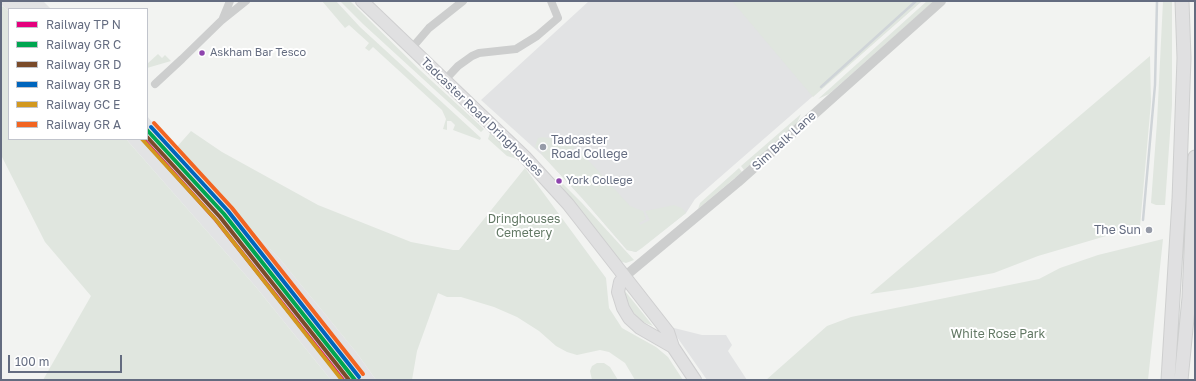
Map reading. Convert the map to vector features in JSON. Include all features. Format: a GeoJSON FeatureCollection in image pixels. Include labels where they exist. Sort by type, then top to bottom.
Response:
{"type":"FeatureCollection","features":[{"type":"Feature","properties":{"kind":"highway"},"geometry":{"type":"LineString","coordinates":[[1168,380],[1179,200],[1184,58],[1182,1]]}},
{"type":"Feature","properties":{"kind":"highway"},"geometry":{"type":"LineString","coordinates":[[1181,380],[1189,298],[1195,157]]}},
{"type":"Feature","properties":{"kind":"highway"},"geometry":{"type":"LineString","coordinates":[[1160,380],[1164,345],[1172,321]]}},
{"type":"Feature","properties":{"kind":"main road","name":"Tadcaster Road Dringhouses"},"geometry":{"type":"LineString","coordinates":[[362,1],[539,171],[582,220],[624,277],[668,332],[673,347],[695,380]]}},
{"type":"Feature","properties":{"kind":"main road"},"geometry":{"type":"LineString","coordinates":[[624,277],[620,282],[618,292],[623,308],[629,318],[640,328],[673,347]]}},
{"type":"Feature","properties":{"kind":"street"},"geometry":{"type":"LineString","coordinates":[[221,21],[231,1],[244,2]]}},
{"type":"Feature","properties":{"kind":"street"},"geometry":{"type":"LineString","coordinates":[[411,49],[429,28],[463,1]]}},
{"type":"Feature","properties":{"kind":"street"},"geometry":{"type":"LineString","coordinates":[[444,80],[458,66],[472,56],[479,53],[516,49],[537,36],[558,18],[551,1]]}},
{"type":"Feature","properties":{"kind":"street","name":"Sim Balk Lane"},"geometry":{"type":"LineString","coordinates":[[624,277],[738,182],[941,1]]}},
{"type":"Feature","properties":{"kind":"street"},"geometry":{"type":"LineString","coordinates":[[155,84],[182,60],[221,21],[244,2]]}},
{"type":"Feature","properties":{"kind":"shaded area"},"geometry":{"type":"Polygon","coordinates":[[[1,1],[43,1],[50,8],[8,8],[8,11],[1,4],[1,1]]]}},
{"type":"Feature","properties":{"kind":"shaded area","name":"York College"},"geometry":{"type":"Polygon","coordinates":[[[589,1],[922,1],[695,199],[686,213],[636,252],[627,250],[543,156],[481,100],[589,1]]]}},
{"type":"Feature","properties":{"kind":"shaded area"},"geometry":{"type":"Polygon","coordinates":[[[148,117],[192,169],[279,258],[356,352],[376,380],[331,380],[256,287],[127,140],[148,140],[148,117]]]}},
{"type":"Feature","properties":{"kind":"shaded area"},"geometry":{"type":"Polygon","coordinates":[[[670,327],[702,335],[726,335],[732,345],[728,351],[747,380],[707,380],[670,327]]]}},
{"type":"Feature","properties":{"kind":"green space"},"geometry":{"type":"Polygon","coordinates":[[[322,1],[336,1],[360,27],[481,138],[480,140],[453,130],[455,125],[451,121],[447,121],[447,130],[443,129],[446,119],[442,110],[373,47],[369,51],[365,48],[369,43],[349,25],[345,28],[322,1]]]}},
{"type":"Feature","properties":{"kind":"green space"},"geometry":{"type":"Polygon","coordinates":[[[340,1],[350,1],[421,71],[484,129],[481,132],[340,1]]]}},
{"type":"Feature","properties":{"kind":"green space"},"geometry":{"type":"Polygon","coordinates":[[[732,1],[922,1],[813,97],[732,1]]]}},
{"type":"Feature","properties":{"kind":"green space"},"geometry":{"type":"Polygon","coordinates":[[[927,1],[934,1],[829,94],[818,99],[927,1]]]}},
{"type":"Feature","properties":{"kind":"green space"},"geometry":{"type":"Polygon","coordinates":[[[1163,1],[1172,1],[1172,105],[1165,205],[1156,205],[1151,203],[1163,1]]]}},
{"type":"Feature","properties":{"kind":"green space"},"geometry":{"type":"Polygon","coordinates":[[[3,6],[8,11],[8,140],[127,140],[256,287],[331,380],[43,380],[91,296],[45,242],[1,155],[1,8],[3,6]]]}},
{"type":"Feature","properties":{"kind":"green space"},"geometry":{"type":"Polygon","coordinates":[[[158,54],[162,58],[165,55],[171,61],[148,68],[148,63],[158,54]]]}},
{"type":"Feature","properties":{"kind":"green space"},"geometry":{"type":"Polygon","coordinates":[[[1150,56],[1151,102],[1140,226],[1038,256],[994,273],[870,294],[1150,56]]]}},
{"type":"Feature","properties":{"kind":"green space"},"geometry":{"type":"Polygon","coordinates":[[[801,114],[797,123],[744,170],[741,166],[801,114]]]}},
{"type":"Feature","properties":{"kind":"green space","name":"Dringhouses Cemetery"},"geometry":{"type":"Polygon","coordinates":[[[191,131],[222,152],[318,205],[411,242],[453,250],[459,250],[525,168],[606,278],[609,308],[622,328],[656,347],[668,357],[683,380],[635,380],[625,363],[609,352],[600,350],[577,355],[567,352],[556,346],[539,331],[517,317],[494,307],[461,297],[447,297],[438,293],[417,351],[412,380],[376,380],[356,352],[279,258],[192,169],[175,149],[191,131]]]}},
{"type":"Feature","properties":{"kind":"green space"},"geometry":{"type":"Polygon","coordinates":[[[490,133],[517,159],[507,156],[488,139],[490,133]]]}},
{"type":"Feature","properties":{"kind":"green space"},"geometry":{"type":"Polygon","coordinates":[[[538,138],[558,139],[575,146],[569,155],[571,156],[577,149],[579,150],[630,206],[643,211],[646,219],[639,223],[640,225],[650,220],[645,211],[674,205],[682,208],[686,213],[636,252],[627,250],[543,156],[541,153],[548,146],[544,142],[536,149],[535,147],[538,138]]]}},
{"type":"Feature","properties":{"kind":"green space"},"geometry":{"type":"Polygon","coordinates":[[[739,168],[742,172],[698,209],[700,203],[739,168]]]}},
{"type":"Feature","properties":{"kind":"green space"},"geometry":{"type":"Polygon","coordinates":[[[563,184],[634,260],[626,263],[619,261],[561,186],[563,184]]]}},
{"type":"Feature","properties":{"kind":"green space","name":"White Rose Park"},"geometry":{"type":"Polygon","coordinates":[[[1163,239],[1148,380],[766,380],[827,326],[851,317],[1039,279],[1060,268],[1098,255],[1163,239]]]}},
{"type":"Feature","properties":{"kind":"green space"},"geometry":{"type":"Polygon","coordinates":[[[625,291],[653,326],[643,322],[631,310],[626,299],[625,291]]]}},
{"type":"Feature","properties":{"kind":"green space"},"geometry":{"type":"Polygon","coordinates":[[[597,363],[604,363],[610,367],[618,380],[592,380],[590,371],[592,366],[597,363]]]}},
{"type":"Feature","properties":{"kind":"waterway"},"geometry":{"type":"LineString","coordinates":[[821,87],[916,1]]}},
{"type":"Feature","properties":{"kind":"waterway"},"geometry":{"type":"LineString","coordinates":[[1143,220],[1155,85],[1157,1]]}},
{"type":"Feature","properties":{"kind":"transit line"},"geometry":{"type":"LineString","coordinates":[[154,123],[232,208],[363,374]]}},
{"type":"Feature","properties":{"kind":"transit line"},"geometry":{"type":"LineString","coordinates":[[151,127],[228,211],[359,377]]}},
{"type":"Feature","properties":{"kind":"transit line"},"geometry":{"type":"LineString","coordinates":[[148,131],[224,214],[355,380]]}},
{"type":"Feature","properties":{"kind":"transit line"},"geometry":{"type":"LineString","coordinates":[[148,138],[220,217],[349,380]]}},
{"type":"Feature","properties":{"kind":"transit line"},"geometry":{"type":"LineString","coordinates":[[143,140],[216,220],[342,380]]}},
{"type":"Feature","properties":{"kind":"transit line"},"geometry":{"type":"LineString","coordinates":[[144,140],[216,220],[343,380]]}},
{"type":"Feature","properties":{"kind":"place","name":"Askham Bar Tesco"},"geometry":{"type":"Point","coordinates":[202,53]}},
{"type":"Feature","properties":{"kind":"place","name":"Tadcaster Road College"},"geometry":{"type":"Point","coordinates":[543,147]}},
{"type":"Feature","properties":{"kind":"place","name":"York College"},"geometry":{"type":"Point","coordinates":[559,181]}},
{"type":"Feature","properties":{"kind":"place","name":"The Sun"},"geometry":{"type":"Point","coordinates":[1149,230]}}]}
